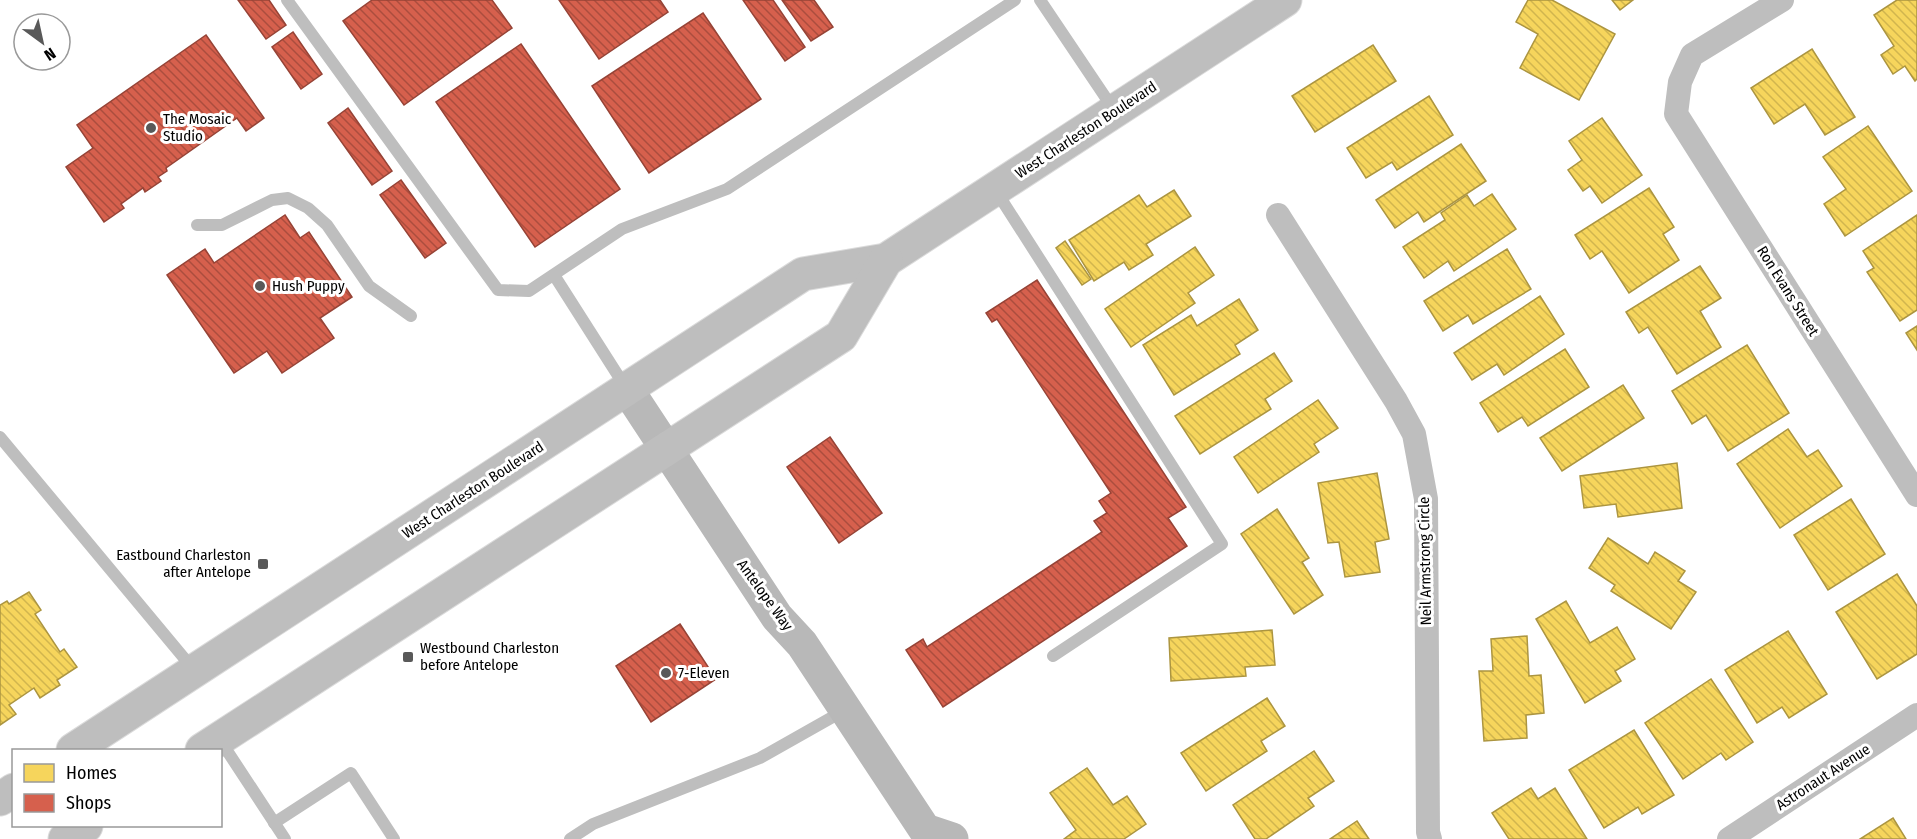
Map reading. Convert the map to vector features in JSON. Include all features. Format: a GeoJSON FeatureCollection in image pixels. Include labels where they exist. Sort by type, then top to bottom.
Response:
{"type":"FeatureCollection","features":[{"type":"Feature","properties":{"kind":"main road","name":"West Charleston Boulevard"},"geometry":{"type":"LineString","coordinates":[[75,749],[803,274],[886,260],[1285,0]]}},
{"type":"Feature","properties":{"kind":"main road","name":"West Charleston Boulevard"},"geometry":{"type":"LineString","coordinates":[[210,745],[841,336],[886,260]]}},
{"type":"Feature","properties":{"kind":"main road"},"geometry":{"type":"LineString","coordinates":[[65,839],[83,827]]}},
{"type":"Feature","properties":{"kind":"street","name":"Ron Evans Street"},"geometry":{"type":"LineString","coordinates":[[1782,0],[1692,55],[1680,82],[1676,114],[1917,495]]}},
{"type":"Feature","properties":{"kind":"street","name":"Neil Armstrong Circle"},"geometry":{"type":"LineString","coordinates":[[1278,215],[1396,401],[1414,434],[1426,499],[1430,839]]}},
{"type":"Feature","properties":{"kind":"street","name":"Antelope Way"},"geometry":{"type":"LineString","coordinates":[[627,389],[777,617],[802,644],[934,836]]}},
{"type":"Feature","properties":{"kind":"street","name":"Astronaut Avenue"},"geometry":{"type":"LineString","coordinates":[[1729,839],[1917,715]]}},
{"type":"Feature","properties":{"kind":"lane"},"geometry":{"type":"LineString","coordinates":[[287,0],[498,290],[529,291],[622,229],[727,189],[1015,0]]}},
{"type":"Feature","properties":{"kind":"lane"},"geometry":{"type":"LineString","coordinates":[[1040,0],[1115,111]]}},
{"type":"Feature","properties":{"kind":"lane"},"geometry":{"type":"LineString","coordinates":[[995,189],[1222,544],[1053,656]]}},
{"type":"Feature","properties":{"kind":"lane"},"geometry":{"type":"LineString","coordinates":[[197,225],[222,225],[272,200],[288,198],[308,208],[327,225],[369,286],[411,316]]}},
{"type":"Feature","properties":{"kind":"lane"},"geometry":{"type":"LineString","coordinates":[[554,275],[627,389]]}},
{"type":"Feature","properties":{"kind":"lane"},"geometry":{"type":"LineString","coordinates":[[0,437],[194,671]]}},
{"type":"Feature","properties":{"kind":"lane"},"geometry":{"type":"LineString","coordinates":[[570,839],[593,824],[760,758],[846,710]]}},
{"type":"Feature","properties":{"kind":"lane"},"geometry":{"type":"LineString","coordinates":[[222,760],[285,839]]}},
{"type":"Feature","properties":{"kind":"lane"},"geometry":{"type":"LineString","coordinates":[[274,823],[351,773],[394,839]]}},
{"type":"Feature","properties":{"kind":"building: Homes"},"geometry":{"type":"Polygon","coordinates":[[[1528,0],[1552,0],[1615,34],[1579,100],[1520,68],[1538,34],[1516,22],[1528,0]]]}},
{"type":"Feature","properties":{"kind":"building: Homes"},"geometry":{"type":"Polygon","coordinates":[[[1612,0],[1633,0],[1620,10],[1612,0]]]}},
{"type":"Feature","properties":{"kind":"building: Homes"},"geometry":{"type":"Polygon","coordinates":[[[1897,0],[1917,0],[1917,79],[1915,81],[1905,66],[1893,74],[1881,55],[1894,46],[1874,15],[1897,0]]]}},
{"type":"Feature","properties":{"kind":"building: Homes"},"geometry":{"type":"Polygon","coordinates":[[[1373,45],[1396,81],[1315,132],[1292,96],[1373,45]]]}},
{"type":"Feature","properties":{"kind":"building: Homes"},"geometry":{"type":"Polygon","coordinates":[[[1812,49],[1855,117],[1825,135],[1805,104],[1774,124],[1751,88],[1812,49]]]}},
{"type":"Feature","properties":{"kind":"building: Homes"},"geometry":{"type":"Polygon","coordinates":[[[1429,96],[1453,135],[1397,170],[1392,162],[1366,178],[1347,148],[1429,96]]]}},
{"type":"Feature","properties":{"kind":"building: Homes"},"geometry":{"type":"Polygon","coordinates":[[[1602,118],[1642,175],[1602,203],[1590,186],[1583,191],[1568,170],[1582,160],[1569,141],[1602,118]]]}},
{"type":"Feature","properties":{"kind":"building: Homes"},"geometry":{"type":"Polygon","coordinates":[[[1868,126],[1912,191],[1845,236],[1824,204],[1846,189],[1823,157],[1868,126]]]}},
{"type":"Feature","properties":{"kind":"building: Homes"},"geometry":{"type":"Polygon","coordinates":[[[1461,144],[1486,181],[1424,222],[1418,212],[1395,228],[1376,200],[1461,144]]]}},
{"type":"Feature","properties":{"kind":"building: Homes"},"geometry":{"type":"Polygon","coordinates":[[[1649,188],[1674,227],[1663,234],[1679,260],[1629,293],[1602,251],[1590,259],[1575,235],[1649,188]]]}},
{"type":"Feature","properties":{"kind":"building: Homes"},"geometry":{"type":"Polygon","coordinates":[[[1174,190],[1191,216],[1146,244],[1153,255],[1129,270],[1124,262],[1094,281],[1069,240],[1139,195],[1147,207],[1174,190]]]}},
{"type":"Feature","properties":{"kind":"building: Homes"},"geometry":{"type":"Polygon","coordinates":[[[1492,194],[1516,229],[1454,271],[1448,261],[1424,278],[1403,247],[1445,220],[1441,213],[1467,195],[1474,206],[1492,194]]]}},
{"type":"Feature","properties":{"kind":"building: Homes"},"geometry":{"type":"Polygon","coordinates":[[[1917,215],[1917,310],[1900,321],[1867,272],[1874,268],[1863,251],[1917,215]]]}},
{"type":"Feature","properties":{"kind":"building: Homes"},"geometry":{"type":"Polygon","coordinates":[[[1065,241],[1091,279],[1082,285],[1056,248],[1065,241]]]}},
{"type":"Feature","properties":{"kind":"building: Homes"},"geometry":{"type":"Polygon","coordinates":[[[1195,247],[1214,275],[1188,293],[1195,303],[1131,347],[1105,309],[1195,247]]]}},
{"type":"Feature","properties":{"kind":"building: Homes"},"geometry":{"type":"Polygon","coordinates":[[[1507,249],[1531,289],[1473,324],[1468,315],[1443,331],[1424,301],[1507,249]]]}},
{"type":"Feature","properties":{"kind":"building: Homes"},"geometry":{"type":"Polygon","coordinates":[[[1700,266],[1721,298],[1700,311],[1721,347],[1677,374],[1648,327],[1639,333],[1626,312],[1700,266]]]}},
{"type":"Feature","properties":{"kind":"building: Homes"},"geometry":{"type":"Polygon","coordinates":[[[1540,296],[1564,334],[1504,375],[1497,364],[1472,380],[1454,353],[1540,296]]]}},
{"type":"Feature","properties":{"kind":"building: Homes"},"geometry":{"type":"Polygon","coordinates":[[[1239,299],[1258,330],[1235,345],[1240,354],[1174,395],[1143,345],[1191,315],[1197,326],[1239,299]]]}},
{"type":"Feature","properties":{"kind":"building: Homes"},"geometry":{"type":"Polygon","coordinates":[[[1917,326],[1917,350],[1906,333],[1917,326]]]}},
{"type":"Feature","properties":{"kind":"building: Homes"},"geometry":{"type":"Polygon","coordinates":[[[1747,345],[1789,413],[1728,451],[1706,415],[1692,424],[1672,391],[1747,345]]]}},
{"type":"Feature","properties":{"kind":"building: Homes"},"geometry":{"type":"Polygon","coordinates":[[[1565,349],[1589,387],[1528,426],[1522,417],[1498,432],[1480,403],[1565,349]]]}},
{"type":"Feature","properties":{"kind":"building: Homes"},"geometry":{"type":"Polygon","coordinates":[[[1274,353],[1292,381],[1265,399],[1271,409],[1200,454],[1175,416],[1274,353]]]}},
{"type":"Feature","properties":{"kind":"building: Homes"},"geometry":{"type":"Polygon","coordinates":[[[1623,385],[1644,418],[1562,471],[1540,438],[1623,385]]]}},
{"type":"Feature","properties":{"kind":"building: Homes"},"geometry":{"type":"Polygon","coordinates":[[[1318,400],[1338,428],[1314,444],[1319,452],[1258,493],[1234,457],[1318,400]]]}},
{"type":"Feature","properties":{"kind":"building: Homes"},"geometry":{"type":"Polygon","coordinates":[[[1788,429],[1807,457],[1818,450],[1842,486],[1780,528],[1737,464],[1788,429]]]}},
{"type":"Feature","properties":{"kind":"building: Homes"},"geometry":{"type":"Polygon","coordinates":[[[1677,463],[1682,508],[1618,517],[1616,504],[1584,508],[1580,476],[1677,463]]]}},
{"type":"Feature","properties":{"kind":"building: Homes"},"geometry":{"type":"Polygon","coordinates":[[[1377,473],[1389,539],[1375,542],[1380,572],[1345,577],[1339,542],[1328,543],[1318,483],[1377,473]]]}},
{"type":"Feature","properties":{"kind":"building: Homes"},"geometry":{"type":"Polygon","coordinates":[[[1851,499],[1885,554],[1828,590],[1794,535],[1851,499]]]}},
{"type":"Feature","properties":{"kind":"building: Homes"},"geometry":{"type":"Polygon","coordinates":[[[1277,509],[1309,558],[1302,562],[1323,595],[1294,614],[1241,534],[1277,509]]]}},
{"type":"Feature","properties":{"kind":"building: Homes"},"geometry":{"type":"Polygon","coordinates":[[[1608,538],[1648,564],[1655,552],[1685,571],[1678,581],[1696,592],[1671,629],[1611,591],[1615,585],[1589,568],[1608,538]]]}},
{"type":"Feature","properties":{"kind":"building: Homes"},"geometry":{"type":"Polygon","coordinates":[[[1897,574],[1917,606],[1917,654],[1877,679],[1836,612],[1897,574]]]}},
{"type":"Feature","properties":{"kind":"building: Homes"},"geometry":{"type":"Polygon","coordinates":[[[29,592],[41,610],[35,614],[60,652],[64,649],[77,667],[57,680],[60,685],[40,698],[34,688],[9,705],[16,714],[0,725],[0,605],[7,601],[9,604],[29,592]]]}},
{"type":"Feature","properties":{"kind":"building: Homes"},"geometry":{"type":"Polygon","coordinates":[[[1566,601],[1590,643],[1617,627],[1635,659],[1615,671],[1621,681],[1585,703],[1536,619],[1566,601]]]}},
{"type":"Feature","properties":{"kind":"building: Homes"},"geometry":{"type":"Polygon","coordinates":[[[1272,630],[1275,665],[1245,667],[1246,676],[1171,681],[1169,638],[1272,630]]]}},
{"type":"Feature","properties":{"kind":"building: Homes"},"geometry":{"type":"Polygon","coordinates":[[[1788,631],[1827,694],[1789,718],[1782,707],[1757,723],[1725,670],[1788,631]]]}},
{"type":"Feature","properties":{"kind":"building: Homes"},"geometry":{"type":"Polygon","coordinates":[[[1527,636],[1529,676],[1541,675],[1544,713],[1526,715],[1527,738],[1484,741],[1479,671],[1493,671],[1491,639],[1527,636]]]}},
{"type":"Feature","properties":{"kind":"building: Homes"},"geometry":{"type":"Polygon","coordinates":[[[1711,679],[1753,742],[1726,760],[1721,753],[1683,779],[1645,723],[1711,679]]]}},
{"type":"Feature","properties":{"kind":"building: Homes"},"geometry":{"type":"Polygon","coordinates":[[[1267,698],[1285,726],[1261,741],[1267,751],[1206,791],[1181,753],[1267,698]]]}},
{"type":"Feature","properties":{"kind":"building: Homes"},"geometry":{"type":"Polygon","coordinates":[[[1634,730],[1674,795],[1642,814],[1638,807],[1604,828],[1569,770],[1634,730]]]}},
{"type":"Feature","properties":{"kind":"building: Homes"},"geometry":{"type":"Polygon","coordinates":[[[1314,751],[1334,781],[1308,798],[1314,806],[1266,839],[1255,839],[1233,805],[1314,751]]]}},
{"type":"Feature","properties":{"kind":"building: Homes"},"geometry":{"type":"Polygon","coordinates":[[[1087,768],[1113,805],[1127,796],[1146,824],[1124,839],[1064,839],[1076,830],[1050,793],[1087,768]]]}},
{"type":"Feature","properties":{"kind":"building: Homes"},"geometry":{"type":"Polygon","coordinates":[[[1531,788],[1538,799],[1555,788],[1587,839],[1509,839],[1492,813],[1531,788]]]}},
{"type":"Feature","properties":{"kind":"building: Homes"},"geometry":{"type":"Polygon","coordinates":[[[1893,818],[1906,839],[1860,839],[1893,818]]]}},
{"type":"Feature","properties":{"kind":"building: Homes"},"geometry":{"type":"Polygon","coordinates":[[[1357,821],[1369,839],[1330,839],[1357,821]]]}},
{"type":"Feature","properties":{"kind":"building: Shops"},"geometry":{"type":"Polygon","coordinates":[[[238,0],[269,0],[286,25],[266,39],[238,0]]]}},
{"type":"Feature","properties":{"kind":"building: Shops"},"geometry":{"type":"Polygon","coordinates":[[[372,0],[492,0],[512,28],[404,105],[343,21],[372,0]]]}},
{"type":"Feature","properties":{"kind":"building: Shops"},"geometry":{"type":"Polygon","coordinates":[[[559,0],[660,0],[668,12],[599,59],[559,0]]]}},
{"type":"Feature","properties":{"kind":"building: Shops"},"geometry":{"type":"Polygon","coordinates":[[[743,0],[773,0],[805,47],[785,61],[743,0]]]}},
{"type":"Feature","properties":{"kind":"building: Shops"},"geometry":{"type":"Polygon","coordinates":[[[782,0],[814,0],[833,27],[811,41],[782,0]]]}},
{"type":"Feature","properties":{"kind":"building: Shops"},"geometry":{"type":"Polygon","coordinates":[[[703,13],[761,99],[649,173],[592,86],[703,13]]]}},
{"type":"Feature","properties":{"kind":"building: Shops"},"geometry":{"type":"Polygon","coordinates":[[[293,32],[322,74],[301,89],[272,47],[293,32]]]}},
{"type":"Feature","properties":{"kind":"building: Shops","name":"The Mosaic Studio"},"geometry":{"type":"Polygon","coordinates":[[[206,35],[264,118],[246,131],[237,118],[166,168],[167,171],[158,177],[161,181],[145,192],[143,188],[121,204],[124,208],[104,222],[66,167],[93,148],[77,125],[206,35]]]}},
{"type":"Feature","properties":{"kind":"building: Shops"},"geometry":{"type":"Polygon","coordinates":[[[521,44],[620,189],[535,247],[436,102],[521,44]]]}},
{"type":"Feature","properties":{"kind":"building: Shops"},"geometry":{"type":"Polygon","coordinates":[[[348,108],[392,171],[372,185],[328,123],[348,108]]]}},
{"type":"Feature","properties":{"kind":"building: Shops"},"geometry":{"type":"Polygon","coordinates":[[[401,180],[446,243],[425,258],[380,195],[401,180]]]}},
{"type":"Feature","properties":{"kind":"building: Shops","name":"Hush Puppy"},"geometry":{"type":"Polygon","coordinates":[[[285,215],[300,238],[309,232],[352,297],[320,318],[334,338],[282,373],[267,351],[234,373],[167,275],[205,249],[214,263],[285,215]]]}},
{"type":"Feature","properties":{"kind":"building: Shops"},"geometry":{"type":"Polygon","coordinates":[[[1037,280],[1186,507],[1168,518],[1187,546],[943,707],[906,650],[923,639],[927,647],[1102,532],[1094,521],[1107,513],[1099,501],[1111,493],[997,319],[992,322],[986,313],[1037,280]]]}},
{"type":"Feature","properties":{"kind":"building: Shops"},"geometry":{"type":"Polygon","coordinates":[[[830,437],[882,513],[839,543],[787,467],[830,437]]]}},
{"type":"Feature","properties":{"kind":"building: Shops","name":"7-Eleven"},"geometry":{"type":"Polygon","coordinates":[[[680,624],[716,679],[651,722],[616,666],[680,624]]]}},
{"type":"Feature","properties":{"kind":"place","name":"The Mosaic Studio"},"geometry":{"type":"Point","coordinates":[151,128]}},
{"type":"Feature","properties":{"kind":"place","name":"Hush Puppy"},"geometry":{"type":"Point","coordinates":[260,286]}},
{"type":"Feature","properties":{"kind":"place","name":"Eastbound Charleston after Antelope"},"geometry":{"type":"Point","coordinates":[263,564]}},
{"type":"Feature","properties":{"kind":"place","name":"Westbound Charleston before Antelope"},"geometry":{"type":"Point","coordinates":[408,657]}},
{"type":"Feature","properties":{"kind":"place","name":"7-Eleven"},"geometry":{"type":"Point","coordinates":[666,673]}}]}
